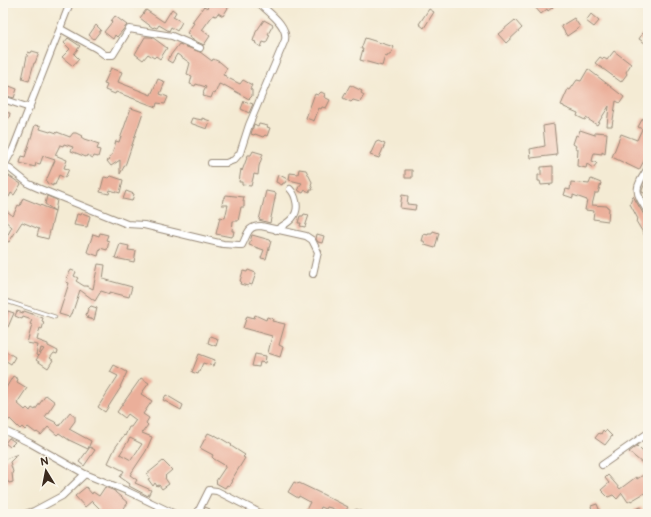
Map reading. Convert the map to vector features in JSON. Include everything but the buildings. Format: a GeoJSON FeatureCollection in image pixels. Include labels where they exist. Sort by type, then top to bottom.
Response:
{"type":"FeatureCollection","features":[{"type":"Feature","properties":{"kind":"street"},"geometry":{"type":"LineString","coordinates":[[70,3],[30,108],[13,149],[4,166],[29,184],[127,224],[144,225],[223,244],[242,244],[248,231],[254,226],[261,226],[306,236],[312,240],[318,252],[313,274]]}},
{"type":"Feature","properties":{"kind":"street"},"geometry":{"type":"LineString","coordinates":[[211,162],[226,163],[234,160],[240,153],[249,125],[285,40],[286,34],[284,28],[259,3]]}},
{"type":"Feature","properties":{"kind":"street"},"geometry":{"type":"LineString","coordinates":[[60,29],[105,55],[113,55],[129,29],[172,36],[200,48]]}},
{"type":"Feature","properties":{"kind":"street"},"geometry":{"type":"LineString","coordinates":[[3,99],[30,108]]}},
{"type":"Feature","properties":{"kind":"street"},"geometry":{"type":"LineString","coordinates":[[648,168],[637,185],[637,193],[648,212]]}},
{"type":"Feature","properties":{"kind":"street"},"geometry":{"type":"LineString","coordinates":[[276,230],[290,221],[295,216],[298,208],[294,194],[290,189]]}},
{"type":"Feature","properties":{"kind":"street"},"geometry":{"type":"LineString","coordinates":[[3,430],[30,443],[85,474],[127,491],[175,514]]}},
{"type":"Feature","properties":{"kind":"street"},"geometry":{"type":"LineString","coordinates":[[602,465],[648,433]]}},
{"type":"Feature","properties":{"kind":"street"},"geometry":{"type":"LineString","coordinates":[[25,514],[34,513],[62,496],[85,474]]}},
{"type":"Feature","properties":{"kind":"street"},"geometry":{"type":"LineString","coordinates":[[197,514],[209,490],[217,491],[262,514]]}},
{"type":"Feature","properties":{"kind":"lane"},"geometry":{"type":"LineString","coordinates":[[3,300],[55,318]]}}]}
